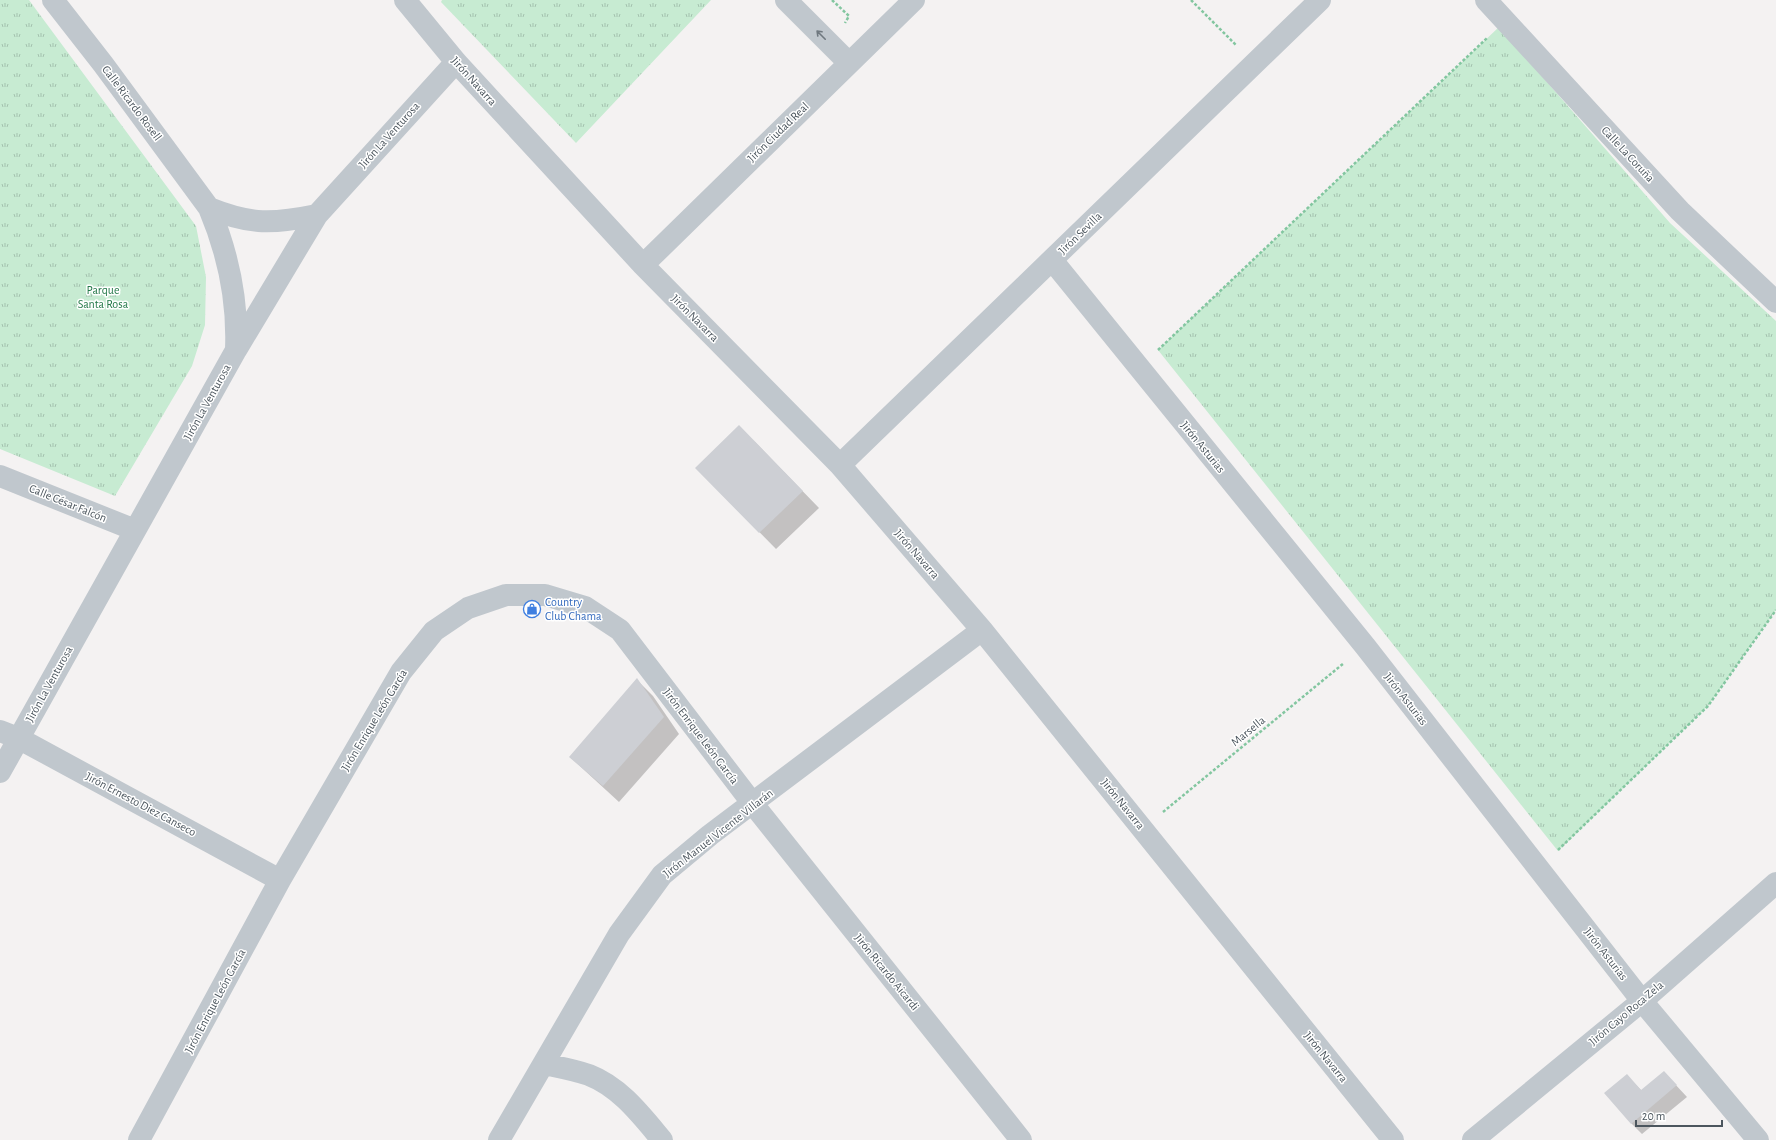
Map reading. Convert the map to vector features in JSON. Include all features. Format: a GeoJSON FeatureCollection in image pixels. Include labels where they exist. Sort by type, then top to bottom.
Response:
{"type":"FeatureCollection","features":[{"type":"Feature","properties":{"kind":"street","name":"Calle Ricardo Rosell"},"geometry":{"type":"LineString","coordinates":[[53,0],[103,64],[209,208],[220,234],[228,261],[236,315],[236,350]]}},
{"type":"Feature","properties":{"kind":"street","name":"Jirón Navarra"},"geometry":{"type":"LineString","coordinates":[[405,0],[456,62],[643,265],[840,465],[982,630],[1393,1140]]}},
{"type":"Feature","properties":{"kind":"street"},"geometry":{"type":"LineString","coordinates":[[786,0],[849,62]]}},
{"type":"Feature","properties":{"kind":"street","name":"Jirón Ciudad Real"},"geometry":{"type":"LineString","coordinates":[[643,265],[914,0]]}},
{"type":"Feature","properties":{"kind":"street","name":"Jirón Sevilla"},"geometry":{"type":"LineString","coordinates":[[840,465],[1320,0]]}},
{"type":"Feature","properties":{"kind":"street","name":"Calle La Coruña"},"geometry":{"type":"LineString","coordinates":[[1486,0],[1680,211],[1776,302]]}},
{"type":"Feature","properties":{"kind":"street","name":"Jirón La Venturosa"},"geometry":{"type":"LineString","coordinates":[[0,772],[9,734],[135,530],[236,350],[317,214],[456,62]]}},
{"type":"Feature","properties":{"kind":"street"},"geometry":{"type":"LineString","coordinates":[[209,208],[249,221],[288,221],[317,214]]}},
{"type":"Feature","properties":{"kind":"street","name":"Jirón Asturias"},"geometry":{"type":"LineString","coordinates":[[1052,260],[1365,646],[1642,1001],[1758,1140]]}},
{"type":"Feature","properties":{"kind":"street","name":"Calle César Falcón"},"geometry":{"type":"LineString","coordinates":[[0,476],[135,530]]}},
{"type":"Feature","properties":{"kind":"street","name":"Jirón Enrique León García"},"geometry":{"type":"LineString","coordinates":[[139,1140],[280,880],[401,672],[434,631],[468,608],[506,595],[545,595],[585,607],[620,630],[753,804]]}},
{"type":"Feature","properties":{"kind":"street","name":"Jirón Manuel Vicente Villarán"},"geometry":{"type":"LineString","coordinates":[[499,1140],[620,934],[662,875],[710,835],[982,630]]}},
{"type":"Feature","properties":{"kind":"street","name":"Jirón Ernesto Diez Canseco"},"geometry":{"type":"LineString","coordinates":[[9,734],[280,880]]}},
{"type":"Feature","properties":{"kind":"street","name":"Jirón Ricardo Aicardi"},"geometry":{"type":"LineString","coordinates":[[753,804],[1021,1140]]}},
{"type":"Feature","properties":{"kind":"street","name":"Jirón Cayo Roca Zela"},"geometry":{"type":"LineString","coordinates":[[1473,1140],[1642,1001],[1776,883]]}},
{"type":"Feature","properties":{"kind":"street"},"geometry":{"type":"LineString","coordinates":[[544,1064],[588,1075],[609,1086],[630,1103],[662,1140]]}},
{"type":"Feature","properties":{"kind":"path"},"geometry":{"type":"LineString","coordinates":[[1192,0],[1254,64]]}},
{"type":"Feature","properties":{"kind":"path"},"geometry":{"type":"LineString","coordinates":[[1163,356],[1158,350],[1488,38]]}},
{"type":"Feature","properties":{"kind":"path"},"geometry":{"type":"LineString","coordinates":[[1553,844],[1558,851],[1708,706],[1776,610]]}},
{"type":"Feature","properties":{"kind":"path","name":"Marsella"},"geometry":{"type":"LineString","coordinates":[[1143,829],[1365,646]]}},
{"type":"Feature","properties":{"kind":"green space","name":"Parque Santa Rosa"},"geometry":{"type":"Polygon","coordinates":[[[0,0],[29,0],[196,226],[206,277],[205,325],[192,366],[115,496],[0,449],[0,0]]]}},
{"type":"Feature","properties":{"kind":"green space"},"geometry":{"type":"Polygon","coordinates":[[[442,0],[711,0],[576,143],[441,2],[442,0]]]}},
{"type":"Feature","properties":{"kind":"green space"},"geometry":{"type":"Polygon","coordinates":[[[1499,27],[1670,223],[1776,321],[1776,610],[1708,706],[1558,851],[1158,350],[1499,27]]]}},
{"type":"Feature","properties":{"kind":"building"},"geometry":{"type":"Polygon","coordinates":[[[739,425],[803,491],[759,533],[695,468],[739,425]]]}},
{"type":"Feature","properties":{"kind":"building"},"geometry":{"type":"Polygon","coordinates":[[[637,678],[664,717],[603,786],[569,757],[637,678]]]}},
{"type":"Feature","properties":{"kind":"building"},"geometry":{"type":"Polygon","coordinates":[[[1664,1071],[1677,1085],[1631,1124],[1604,1093],[1627,1074],[1641,1090],[1664,1071]]]}},
{"type":"Feature","properties":{"kind":"place","name":"Country Club Chama"},"geometry":{"type":"Point","coordinates":[532,609]}}]}
